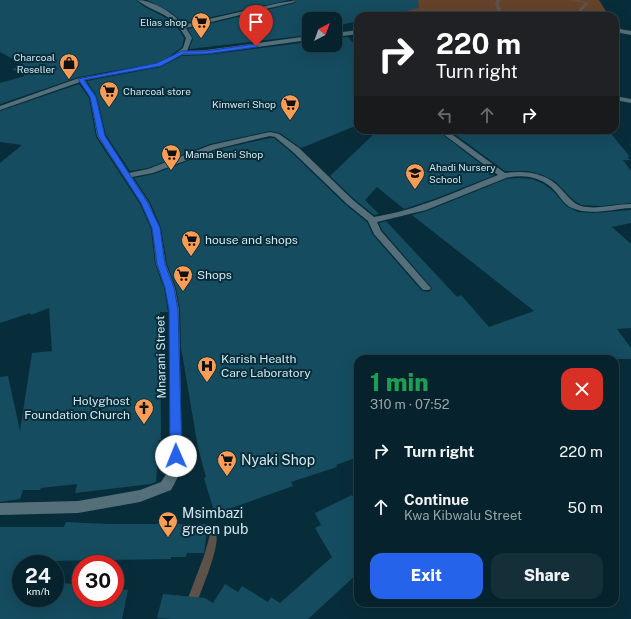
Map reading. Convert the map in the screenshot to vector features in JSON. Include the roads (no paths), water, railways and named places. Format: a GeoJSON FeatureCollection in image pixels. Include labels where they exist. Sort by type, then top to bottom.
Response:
{"type":"FeatureCollection","features":[{"type":"Feature","properties":{"kind":"street"},"geometry":{"type":"LineString","coordinates":[[0,108],[81,79],[159,65],[182,53],[186,49],[188,38],[183,27],[168,14],[139,0]]}},
{"type":"Feature","properties":{"kind":"street"},"geometry":{"type":"LineString","coordinates":[[183,27],[203,24],[272,5],[293,2]]}},
{"type":"Feature","properties":{"kind":"street"},"geometry":{"type":"LineString","coordinates":[[619,31],[631,33]]}},
{"type":"Feature","properties":{"kind":"street"},"geometry":{"type":"LineString","coordinates":[[342,34],[354,33]]}},
{"type":"Feature","properties":{"kind":"street"},"geometry":{"type":"LineString","coordinates":[[182,53],[206,52],[302,39]]}},
{"type":"Feature","properties":{"kind":"street","name":"Mnarani Street"},"geometry":{"type":"LineString","coordinates":[[0,509],[78,507],[140,496],[166,486],[173,475],[176,456],[174,310],[170,288],[161,264],[156,228],[145,203],[101,136],[93,97],[81,79]]}},
{"type":"Feature","properties":{"kind":"street"},"geometry":{"type":"LineString","coordinates":[[619,99],[631,101]]}},
{"type":"Feature","properties":{"kind":"street"},"geometry":{"type":"LineString","coordinates":[[128,176],[150,171],[214,147],[243,139],[274,134],[296,150],[350,202],[372,220],[377,232],[426,288]]}},
{"type":"Feature","properties":{"kind":"street"},"geometry":{"type":"LineString","coordinates":[[446,134],[504,176]]}},
{"type":"Feature","properties":{"kind":"street"},"geometry":{"type":"LineString","coordinates":[[372,220],[388,219],[451,199],[476,187],[515,173],[528,174],[553,185],[572,205],[577,208],[586,209],[631,206]]}},
{"type":"Feature","properties":{"kind":"waterway"},"geometry":{"type":"LineString","coordinates":[[498,0],[497,4],[500,12]]}},
{"type":"Feature","properties":{"kind":"waterway"},"geometry":{"type":"LineString","coordinates":[[574,0],[587,3],[579,12]]}},
{"type":"Feature","properties":{"kind":"waterway"},"geometry":{"type":"LineString","coordinates":[[185,619],[209,556],[213,538]]}},
{"type":"Feature","properties":{"kind":"place","name":"Elias shop"},"geometry":{"type":"Point","coordinates":[201,39]}},
{"type":"Feature","properties":{"kind":"place","name":"Charcoal Reseller"},"geometry":{"type":"Point","coordinates":[69,80]}},
{"type":"Feature","properties":{"kind":"place","name":"Charcoal store"},"geometry":{"type":"Point","coordinates":[109,108]}},
{"type":"Feature","properties":{"kind":"place","name":"Kimweri Shop"},"geometry":{"type":"Point","coordinates":[290,121]}},
{"type":"Feature","properties":{"kind":"place","name":"Mama Beni Shop"},"geometry":{"type":"Point","coordinates":[171,171]}},
{"type":"Feature","properties":{"kind":"place","name":"Ahadi Nursery School"},"geometry":{"type":"Point","coordinates":[415,190]}},
{"type":"Feature","properties":{"kind":"place","name":"house and shops"},"geometry":{"type":"Point","coordinates":[191,257]}},
{"type":"Feature","properties":{"kind":"place","name":"Shops"},"geometry":{"type":"Point","coordinates":[183,292]}},
{"type":"Feature","properties":{"kind":"place","name":"Karish Health Care Laboratory"},"geometry":{"type":"Point","coordinates":[207,383]}},
{"type":"Feature","properties":{"kind":"place","name":"Holyghost Foundation Church"},"geometry":{"type":"Point","coordinates":[144,425]}},
{"type":"Feature","properties":{"kind":"place","name":"Nyaki Shop"},"geometry":{"type":"Point","coordinates":[227,477]}},
{"type":"Feature","properties":{"kind":"place","name":"Msimbazi green pub"},"geometry":{"type":"Point","coordinates":[168,538]}}]}
